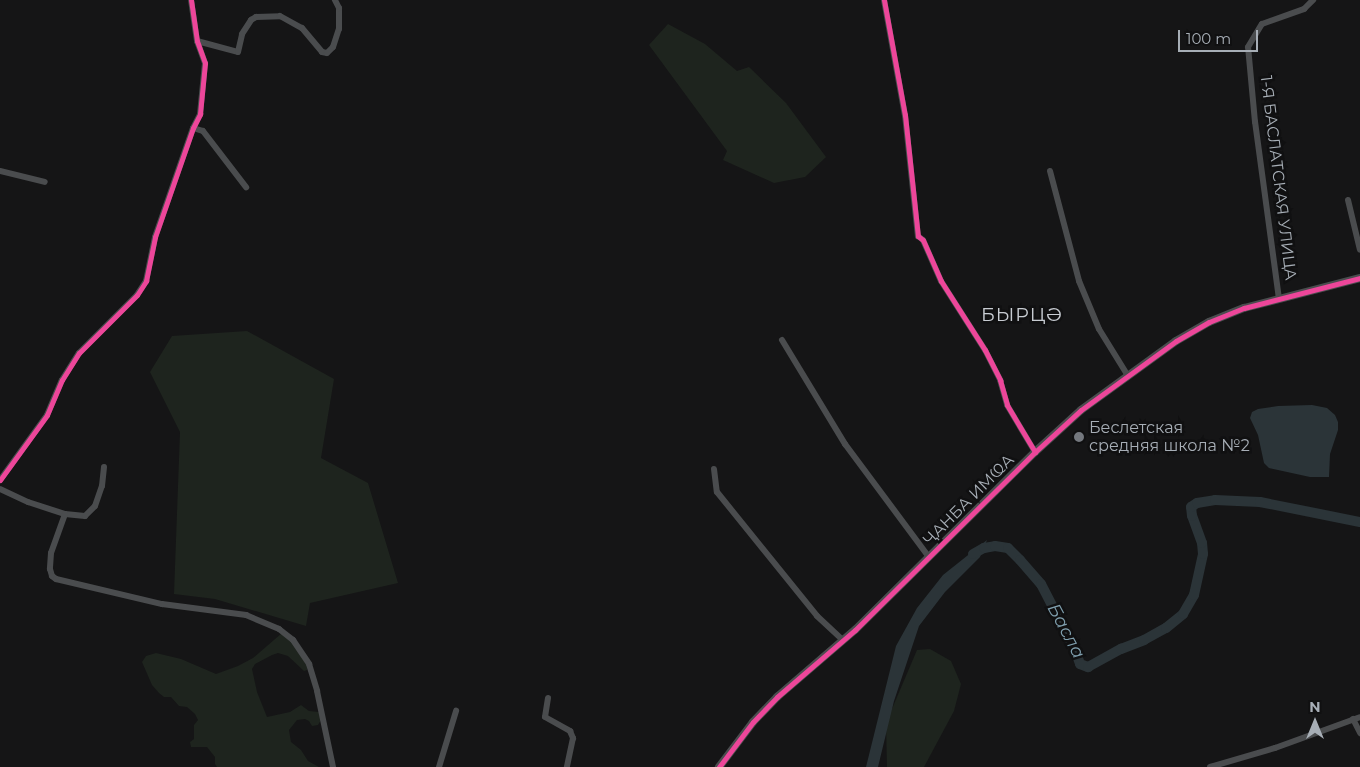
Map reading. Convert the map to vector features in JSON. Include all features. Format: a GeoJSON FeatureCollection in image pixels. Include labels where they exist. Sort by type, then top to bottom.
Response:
{"type":"FeatureCollection","features":[{"type":"Feature","properties":{"kind":"street"},"geometry":{"type":"LineString","coordinates":[[0,480],[47,415],[62,380],[79,353],[141,290],[146,281],[158,228],[193,128],[200,114],[204,63],[198,42],[191,0]]}},
{"type":"Feature","properties":{"kind":"street"},"geometry":{"type":"LineString","coordinates":[[198,42],[238,52],[242,34],[250,20],[256,17],[280,16],[302,28],[322,52],[327,53],[334,47],[339,29],[339,8],[335,0]]}},
{"type":"Feature","properties":{"kind":"street"},"geometry":{"type":"LineString","coordinates":[[884,0],[906,115],[918,236],[923,240],[941,281],[985,350],[1000,380],[1007,405],[1035,452]]}},
{"type":"Feature","properties":{"kind":"street","name":"1-Я БАСЛАТСКАЯ УЛИЦА"},"geometry":{"type":"LineString","coordinates":[[1279,299],[1248,47],[1262,24],[1304,9],[1313,0]]}},
{"type":"Feature","properties":{"kind":"street"},"geometry":{"type":"LineString","coordinates":[[193,128],[203,131],[246,187]]}},
{"type":"Feature","properties":{"kind":"street"},"geometry":{"type":"LineString","coordinates":[[0,171],[45,182]]}},
{"type":"Feature","properties":{"kind":"street"},"geometry":{"type":"LineString","coordinates":[[1050,171],[1079,281],[1099,329],[1128,376]]}},
{"type":"Feature","properties":{"kind":"street"},"geometry":{"type":"LineString","coordinates":[[1348,200],[1360,250]]}},
{"type":"Feature","properties":{"kind":"street","name":"ҶАНБА ИМҨА"},"geometry":{"type":"LineString","coordinates":[[719,767],[753,722],[777,697],[843,640],[1068,420],[1176,342],[1210,322],[1244,308],[1360,278]]}},
{"type":"Feature","properties":{"kind":"street"},"geometry":{"type":"LineString","coordinates":[[782,340],[846,444],[929,557]]}},
{"type":"Feature","properties":{"kind":"street"},"geometry":{"type":"LineString","coordinates":[[0,489],[28,502],[65,514],[85,516],[95,506],[102,486],[104,467]]}},
{"type":"Feature","properties":{"kind":"street"},"geometry":{"type":"LineString","coordinates":[[714,469],[717,492],[817,616],[843,640]]}},
{"type":"Feature","properties":{"kind":"street"},"geometry":{"type":"LineString","coordinates":[[65,514],[50,553],[50,569],[52,576],[56,579],[162,604],[246,615],[279,629],[292,640],[309,664],[312,673],[333,767]]}},
{"type":"Feature","properties":{"kind":"street"},"geometry":{"type":"LineString","coordinates":[[548,698],[546,717],[570,731],[573,738],[570,760],[567,767]]}},
{"type":"Feature","properties":{"kind":"street"},"geometry":{"type":"LineString","coordinates":[[439,767],[456,711]]}},
{"type":"Feature","properties":{"kind":"street"},"geometry":{"type":"LineString","coordinates":[[1210,767],[1275,748],[1357,718],[1360,733]]}},
{"type":"Feature","properties":{"kind":"shaded area"},"geometry":{"type":"Polygon","coordinates":[[[668,24],[705,44],[737,71],[749,67],[786,103],[826,157],[805,177],[774,183],[723,160],[727,151],[649,45],[668,24]]]}},
{"type":"Feature","properties":{"kind":"shaded area"},"geometry":{"type":"Polygon","coordinates":[[[247,331],[334,379],[321,458],[368,483],[398,583],[310,603],[306,626],[215,599],[174,594],[180,432],[150,372],[172,336],[247,331]]]}},
{"type":"Feature","properties":{"kind":"shaded area"},"geometry":{"type":"Polygon","coordinates":[[[1312,405],[1327,408],[1335,415],[1338,422],[1338,430],[1330,454],[1329,477],[1310,477],[1269,468],[1264,463],[1258,435],[1250,418],[1252,412],[1258,409],[1278,406],[1312,405]]]}},
{"type":"Feature","properties":{"kind":"shaded area"},"geometry":{"type":"Polygon","coordinates":[[[987,540],[980,557],[945,592],[919,626],[894,701],[878,767],[866,767],[896,646],[917,608],[943,575],[987,540]]]}},
{"type":"Feature","properties":{"kind":"shaded area"},"geometry":{"type":"Polygon","coordinates":[[[282,633],[293,643],[307,666],[307,670],[304,671],[288,656],[278,653],[272,655],[255,664],[252,669],[257,692],[267,717],[290,712],[301,705],[309,711],[319,712],[321,720],[318,725],[312,726],[305,719],[297,720],[289,730],[291,742],[301,750],[308,761],[319,767],[217,767],[215,757],[207,747],[191,747],[190,742],[194,739],[194,725],[198,720],[195,714],[187,707],[179,706],[171,697],[164,697],[159,693],[152,685],[142,662],[146,656],[156,653],[181,659],[216,674],[253,658],[282,633]]]}},
{"type":"Feature","properties":{"kind":"shaded area"},"geometry":{"type":"Polygon","coordinates":[[[930,649],[951,661],[961,684],[954,711],[924,767],[887,767],[886,723],[917,650],[930,649]]]}},
{"type":"Feature","properties":{"kind":"waterway","name":"Басла"},"geometry":{"type":"LineString","coordinates":[[973,554],[984,548],[995,546],[1008,548],[1041,584],[1075,650],[1080,664],[1088,667],[1166,628],[1183,614],[1194,595],[1203,554],[1202,543],[1192,516],[1191,507],[1197,503],[1215,500],[1260,502],[1360,522]]}},
{"type":"Feature","properties":{"kind":"cycle path"},"geometry":{"type":"LineString","coordinates":[[0,480],[47,415],[62,380],[79,353],[137,295],[146,281],[155,237],[193,128],[200,114],[205,63],[197,41],[191,0]]}},
{"type":"Feature","properties":{"kind":"cycle path"},"geometry":{"type":"LineString","coordinates":[[884,0],[905,115],[918,236],[923,240],[941,281],[985,350],[1000,380],[1007,405],[1035,452]]}},
{"type":"Feature","properties":{"kind":"cycle path"},"geometry":{"type":"LineString","coordinates":[[719,767],[753,722],[777,697],[855,630],[1035,452],[1081,410],[1176,341],[1209,322],[1244,308],[1360,278]]}},
{"type":"Feature","properties":{"kind":"place","name":"Беслетская средняя школа №2"},"geometry":{"type":"Point","coordinates":[1079,437]}},
{"type":"Feature","properties":{"kind":"district","name":"БЫРЦӘ"},"geometry":{"type":"Point","coordinates":[1022,315]}}]}
